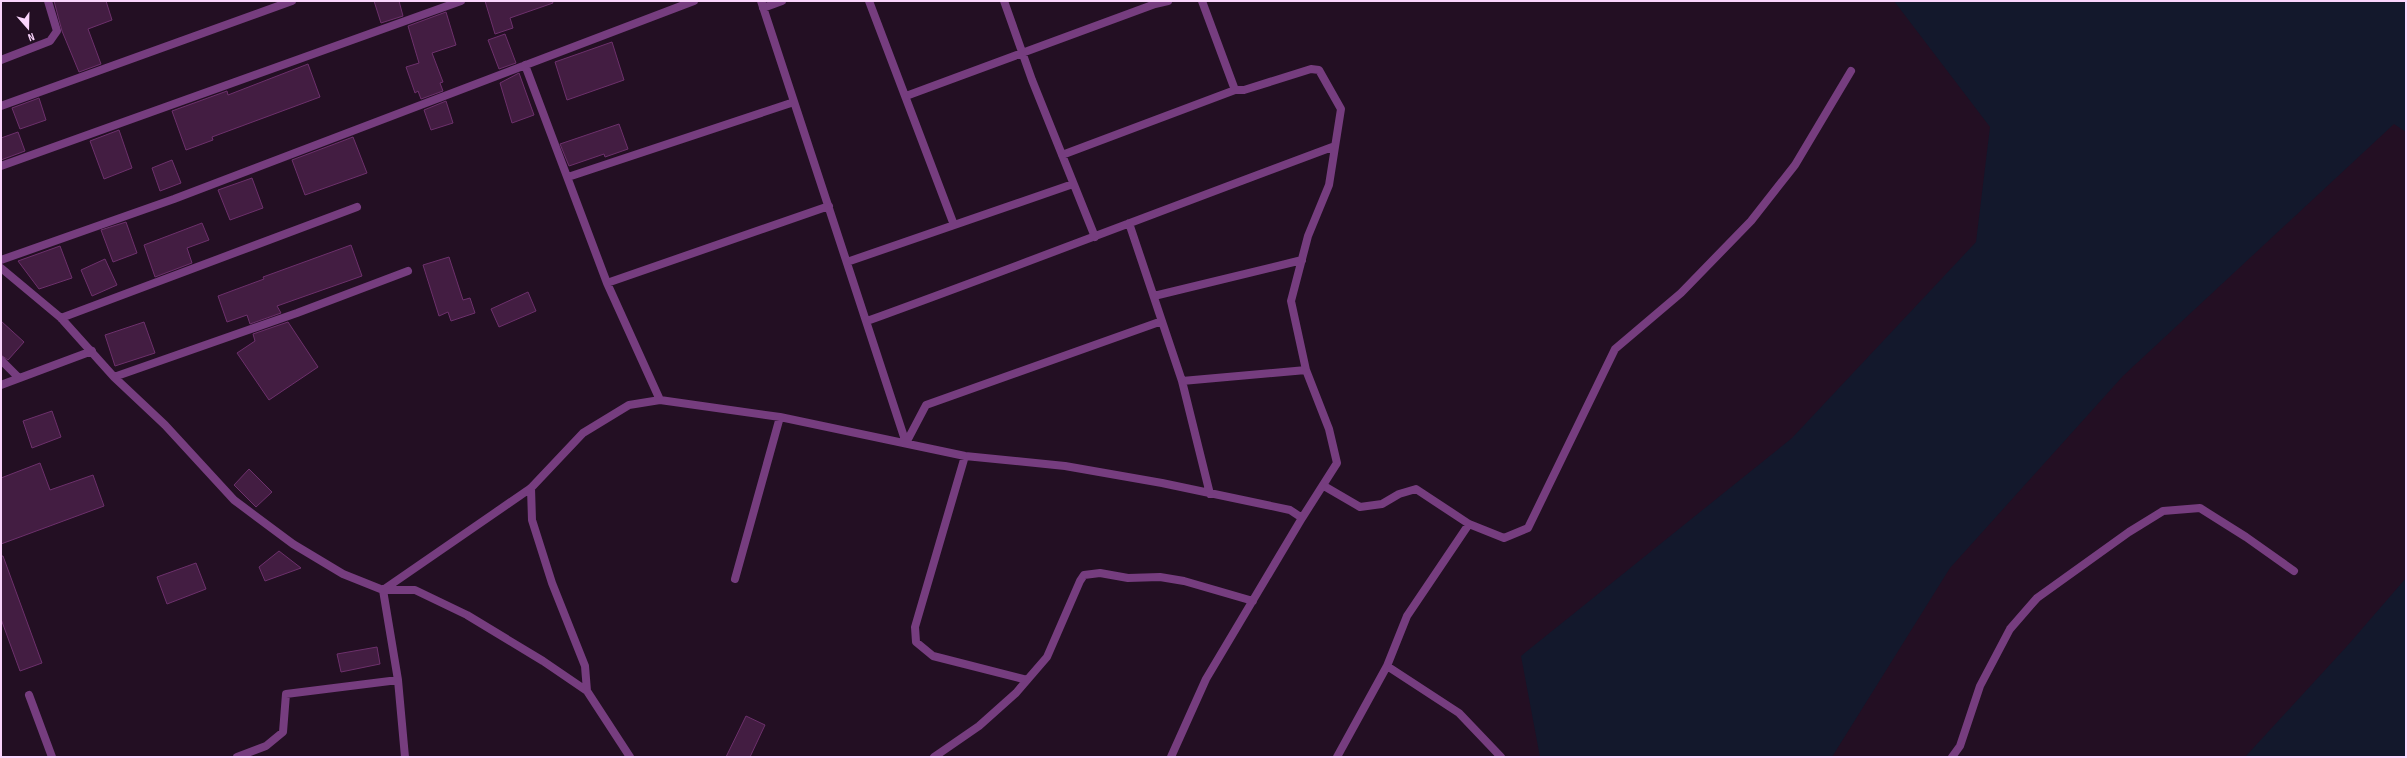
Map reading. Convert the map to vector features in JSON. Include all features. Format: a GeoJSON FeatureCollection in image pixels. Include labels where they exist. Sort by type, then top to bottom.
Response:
{"type":"FeatureCollection","features":[{"type":"Feature","properties":{"kind":"street"},"geometry":{"type":"LineString","coordinates":[[1,60],[50,41],[57,31],[48,1]]}},
{"type":"Feature","properties":{"kind":"street"},"geometry":{"type":"LineString","coordinates":[[1,106],[292,1]]}},
{"type":"Feature","properties":{"kind":"street"},"geometry":{"type":"LineString","coordinates":[[1,166],[461,1]]}},
{"type":"Feature","properties":{"kind":"street"},"geometry":{"type":"LineString","coordinates":[[1,260],[174,199],[525,64],[694,1]]}},
{"type":"Feature","properties":{"kind":"street"},"geometry":{"type":"LineString","coordinates":[[782,1],[762,4],[867,320],[906,443]]}},
{"type":"Feature","properties":{"kind":"street"},"geometry":{"type":"LineString","coordinates":[[870,1],[954,225]]}},
{"type":"Feature","properties":{"kind":"street"},"geometry":{"type":"LineString","coordinates":[[1004,1],[1022,53],[1095,237]]}},
{"type":"Feature","properties":{"kind":"street"},"geometry":{"type":"LineString","coordinates":[[906,96],[1154,2],[1168,1]]}},
{"type":"Feature","properties":{"kind":"street"},"geometry":{"type":"LineString","coordinates":[[1202,1],[1235,90]]}},
{"type":"Feature","properties":{"kind":"street"},"geometry":{"type":"LineString","coordinates":[[525,64],[607,283],[660,400]]}},
{"type":"Feature","properties":{"kind":"street"},"geometry":{"type":"LineString","coordinates":[[1062,155],[1235,90],[1244,90],[1311,69],[1320,70],[1341,109],[1329,185],[1308,236],[1291,301],[1306,370],[1329,429],[1337,463],[1324,486],[1302,518],[1206,679],[1171,757]]}},
{"type":"Feature","properties":{"kind":"street"},"geometry":{"type":"LineString","coordinates":[[1324,486],[1360,507],[1382,504],[1399,494],[1416,489],[1469,524],[1504,538],[1528,528],[1615,349],[1681,293],[1751,221],[1795,165],[1851,71]]}},
{"type":"Feature","properties":{"kind":"street"},"geometry":{"type":"LineString","coordinates":[[568,177],[794,102]]}},
{"type":"Feature","properties":{"kind":"street"},"geometry":{"type":"LineString","coordinates":[[867,320],[1095,237],[1336,146]]}},
{"type":"Feature","properties":{"kind":"street"},"geometry":{"type":"LineString","coordinates":[[847,262],[1073,184]]}},
{"type":"Feature","properties":{"kind":"street"},"geometry":{"type":"LineString","coordinates":[[607,283],[829,206]]}},
{"type":"Feature","properties":{"kind":"street"},"geometry":{"type":"LineString","coordinates":[[61,318],[357,207]]}},
{"type":"Feature","properties":{"kind":"street"},"geometry":{"type":"LineString","coordinates":[[1129,223],[1182,381],[1210,494]]}},
{"type":"Feature","properties":{"kind":"street"},"geometry":{"type":"LineString","coordinates":[[1154,296],[1302,260]]}},
{"type":"Feature","properties":{"kind":"street"},"geometry":{"type":"LineString","coordinates":[[1,268],[61,318],[114,377],[165,425],[234,500],[293,544],[343,574],[383,590],[415,590],[467,614],[543,661],[587,691],[630,757]]}},
{"type":"Feature","properties":{"kind":"street"},"geometry":{"type":"LineString","coordinates":[[114,377],[297,314],[408,271]]}},
{"type":"Feature","properties":{"kind":"street"},"geometry":{"type":"LineString","coordinates":[[906,443],[926,405],[1162,321]]}},
{"type":"Feature","properties":{"kind":"street"},"geometry":{"type":"LineString","coordinates":[[1,385],[92,352]]}},
{"type":"Feature","properties":{"kind":"street"},"geometry":{"type":"LineString","coordinates":[[1,360],[19,378]]}},
{"type":"Feature","properties":{"kind":"street"},"geometry":{"type":"LineString","coordinates":[[1182,381],[1306,370]]}},
{"type":"Feature","properties":{"kind":"street"},"geometry":{"type":"LineString","coordinates":[[383,590],[531,488],[583,433],[629,405],[660,400],[780,417],[965,456],[1065,466],[1290,510],[1302,518]]}},
{"type":"Feature","properties":{"kind":"street"},"geometry":{"type":"LineString","coordinates":[[735,579],[780,417]]}},
{"type":"Feature","properties":{"kind":"street"},"geometry":{"type":"LineString","coordinates":[[965,456],[915,627],[916,642],[933,656],[1027,680]]}},
{"type":"Feature","properties":{"kind":"street"},"geometry":{"type":"LineString","coordinates":[[531,488],[532,520],[552,583],[585,666],[587,691]]}},
{"type":"Feature","properties":{"kind":"street"},"geometry":{"type":"LineString","coordinates":[[1952,757],[1960,746],[1980,686],[2010,629],[2037,598],[2129,532],[2163,511],[2200,508],[2246,537],[2294,571]]}},
{"type":"Feature","properties":{"kind":"street"},"geometry":{"type":"LineString","coordinates":[[1337,757],[1387,666],[1407,616],[1469,524]]}},
{"type":"Feature","properties":{"kind":"street"},"geometry":{"type":"LineString","coordinates":[[934,757],[979,726],[1016,693],[1046,657],[1080,580],[1090,573],[1128,578],[1160,577],[1184,581],[1253,600]]}},
{"type":"Feature","properties":{"kind":"street"},"geometry":{"type":"LineString","coordinates":[[383,590],[398,680],[405,757]]}},
{"type":"Feature","properties":{"kind":"street"},"geometry":{"type":"LineString","coordinates":[[1387,666],[1459,713],[1501,757]]}},
{"type":"Feature","properties":{"kind":"street"},"geometry":{"type":"LineString","coordinates":[[236,757],[266,746],[283,732],[286,694],[398,680]]}},
{"type":"Feature","properties":{"kind":"street"},"geometry":{"type":"LineString","coordinates":[[29,695],[52,757]]}},
{"type":"Feature","properties":{"kind":"shaded area"},"geometry":{"type":"Polygon","coordinates":[[[1894,1],[2406,1],[2406,132],[2394,124],[2123,376],[1950,568],[1832,757],[1540,757],[1521,656],[1792,438],[1976,242],[1990,127],[1894,1]]]}},
{"type":"Feature","properties":{"kind":"shaded area"},"geometry":{"type":"Polygon","coordinates":[[[2406,578],[2406,757],[2245,757],[2348,645],[2406,578]]]}},
{"type":"Feature","properties":{"kind":"building"},"geometry":{"type":"Polygon","coordinates":[[[54,1],[106,1],[112,20],[88,29],[101,64],[79,72],[62,31],[54,1]]]}},
{"type":"Feature","properties":{"kind":"building"},"geometry":{"type":"Polygon","coordinates":[[[374,1],[399,1],[403,16],[381,23],[374,1]]]}},
{"type":"Feature","properties":{"kind":"building"},"geometry":{"type":"Polygon","coordinates":[[[485,1],[552,1],[553,3],[510,18],[513,28],[495,34],[485,1]]]}},
{"type":"Feature","properties":{"kind":"building"},"geometry":{"type":"Polygon","coordinates":[[[446,12],[456,45],[432,53],[443,82],[440,83],[443,91],[421,99],[418,91],[415,93],[406,67],[419,63],[408,26],[446,12]]]}},
{"type":"Feature","properties":{"kind":"building"},"geometry":{"type":"Polygon","coordinates":[[[505,34],[516,63],[499,69],[488,40],[505,34]]]}},
{"type":"Feature","properties":{"kind":"building"},"geometry":{"type":"Polygon","coordinates":[[[612,42],[624,80],[567,100],[555,62],[612,42]]]}},
{"type":"Feature","properties":{"kind":"building"},"geometry":{"type":"Polygon","coordinates":[[[308,64],[320,97],[212,137],[213,140],[186,150],[172,111],[227,91],[228,95],[308,64]]]}},
{"type":"Feature","properties":{"kind":"building"},"geometry":{"type":"Polygon","coordinates":[[[519,73],[534,115],[512,123],[500,83],[519,73]]]}},
{"type":"Feature","properties":{"kind":"building"},"geometry":{"type":"Polygon","coordinates":[[[39,98],[46,120],[20,129],[12,108],[39,98]]]}},
{"type":"Feature","properties":{"kind":"building"},"geometry":{"type":"Polygon","coordinates":[[[446,101],[453,123],[431,130],[424,110],[446,101]]]}},
{"type":"Feature","properties":{"kind":"building"},"geometry":{"type":"Polygon","coordinates":[[[619,124],[628,149],[605,157],[604,154],[569,166],[560,144],[619,124]]]}},
{"type":"Feature","properties":{"kind":"building"},"geometry":{"type":"Polygon","coordinates":[[[119,130],[132,168],[104,179],[90,141],[119,130]]]}},
{"type":"Feature","properties":{"kind":"building"},"geometry":{"type":"Polygon","coordinates":[[[18,132],[25,151],[1,160],[1,138],[18,132]]]}},
{"type":"Feature","properties":{"kind":"building"},"geometry":{"type":"Polygon","coordinates":[[[353,137],[367,173],[305,195],[292,160],[353,137]]]}},
{"type":"Feature","properties":{"kind":"building"},"geometry":{"type":"Polygon","coordinates":[[[172,160],[181,183],[160,191],[152,168],[172,160]]]}},
{"type":"Feature","properties":{"kind":"building"},"geometry":{"type":"Polygon","coordinates":[[[252,178],[263,208],[230,220],[218,190],[252,178]]]}},
{"type":"Feature","properties":{"kind":"building"},"geometry":{"type":"Polygon","coordinates":[[[126,222],[137,253],[113,262],[101,230],[126,222]]]}},
{"type":"Feature","properties":{"kind":"building"},"geometry":{"type":"Polygon","coordinates":[[[202,223],[209,240],[187,248],[192,263],[155,277],[144,245],[202,223]]]}},
{"type":"Feature","properties":{"kind":"building"},"geometry":{"type":"Polygon","coordinates":[[[351,245],[362,276],[277,306],[281,313],[250,324],[247,315],[227,322],[218,296],[264,279],[263,277],[351,245]]]}},
{"type":"Feature","properties":{"kind":"building"},"geometry":{"type":"Polygon","coordinates":[[[60,246],[72,278],[39,289],[18,261],[60,246]]]}},
{"type":"Feature","properties":{"kind":"building"},"geometry":{"type":"Polygon","coordinates":[[[449,257],[463,300],[470,298],[475,313],[451,321],[448,312],[439,316],[423,265],[449,257]]]}},
{"type":"Feature","properties":{"kind":"building"},"geometry":{"type":"Polygon","coordinates":[[[105,259],[117,285],[92,296],[81,270],[105,259]]]}},
{"type":"Feature","properties":{"kind":"building"},"geometry":{"type":"Polygon","coordinates":[[[528,292],[536,311],[499,327],[491,309],[528,292]]]}},
{"type":"Feature","properties":{"kind":"building"},"geometry":{"type":"Polygon","coordinates":[[[1,321],[24,342],[8,360],[1,355],[1,321]]]}},
{"type":"Feature","properties":{"kind":"building"},"geometry":{"type":"Polygon","coordinates":[[[144,322],[155,353],[115,366],[105,335],[144,322]]]}},
{"type":"Feature","properties":{"kind":"building"},"geometry":{"type":"Polygon","coordinates":[[[288,322],[318,367],[269,400],[237,353],[255,341],[253,334],[288,322]]]}},
{"type":"Feature","properties":{"kind":"building"},"geometry":{"type":"Polygon","coordinates":[[[52,411],[61,437],[32,448],[23,421],[52,411]]]}},
{"type":"Feature","properties":{"kind":"building"},"geometry":{"type":"Polygon","coordinates":[[[40,463],[50,490],[93,475],[104,506],[1,544],[1,478],[40,463]]]}},
{"type":"Feature","properties":{"kind":"building"},"geometry":{"type":"Polygon","coordinates":[[[249,469],[272,492],[256,507],[234,485],[249,469]]]}},
{"type":"Feature","properties":{"kind":"building"},"geometry":{"type":"Polygon","coordinates":[[[279,551],[301,568],[265,581],[259,567],[279,551]]]}},
{"type":"Feature","properties":{"kind":"building"},"geometry":{"type":"Polygon","coordinates":[[[1,556],[3,556],[42,663],[20,671],[1,619],[1,556]]]}},
{"type":"Feature","properties":{"kind":"building"},"geometry":{"type":"Polygon","coordinates":[[[196,563],[206,589],[167,604],[157,577],[196,563]]]}},
{"type":"Feature","properties":{"kind":"building"},"geometry":{"type":"Polygon","coordinates":[[[377,647],[380,664],[341,672],[337,654],[377,647]]]}},
{"type":"Feature","properties":{"kind":"building"},"geometry":{"type":"Polygon","coordinates":[[[746,716],[765,725],[750,757],[726,757],[746,716]]]}}]}
